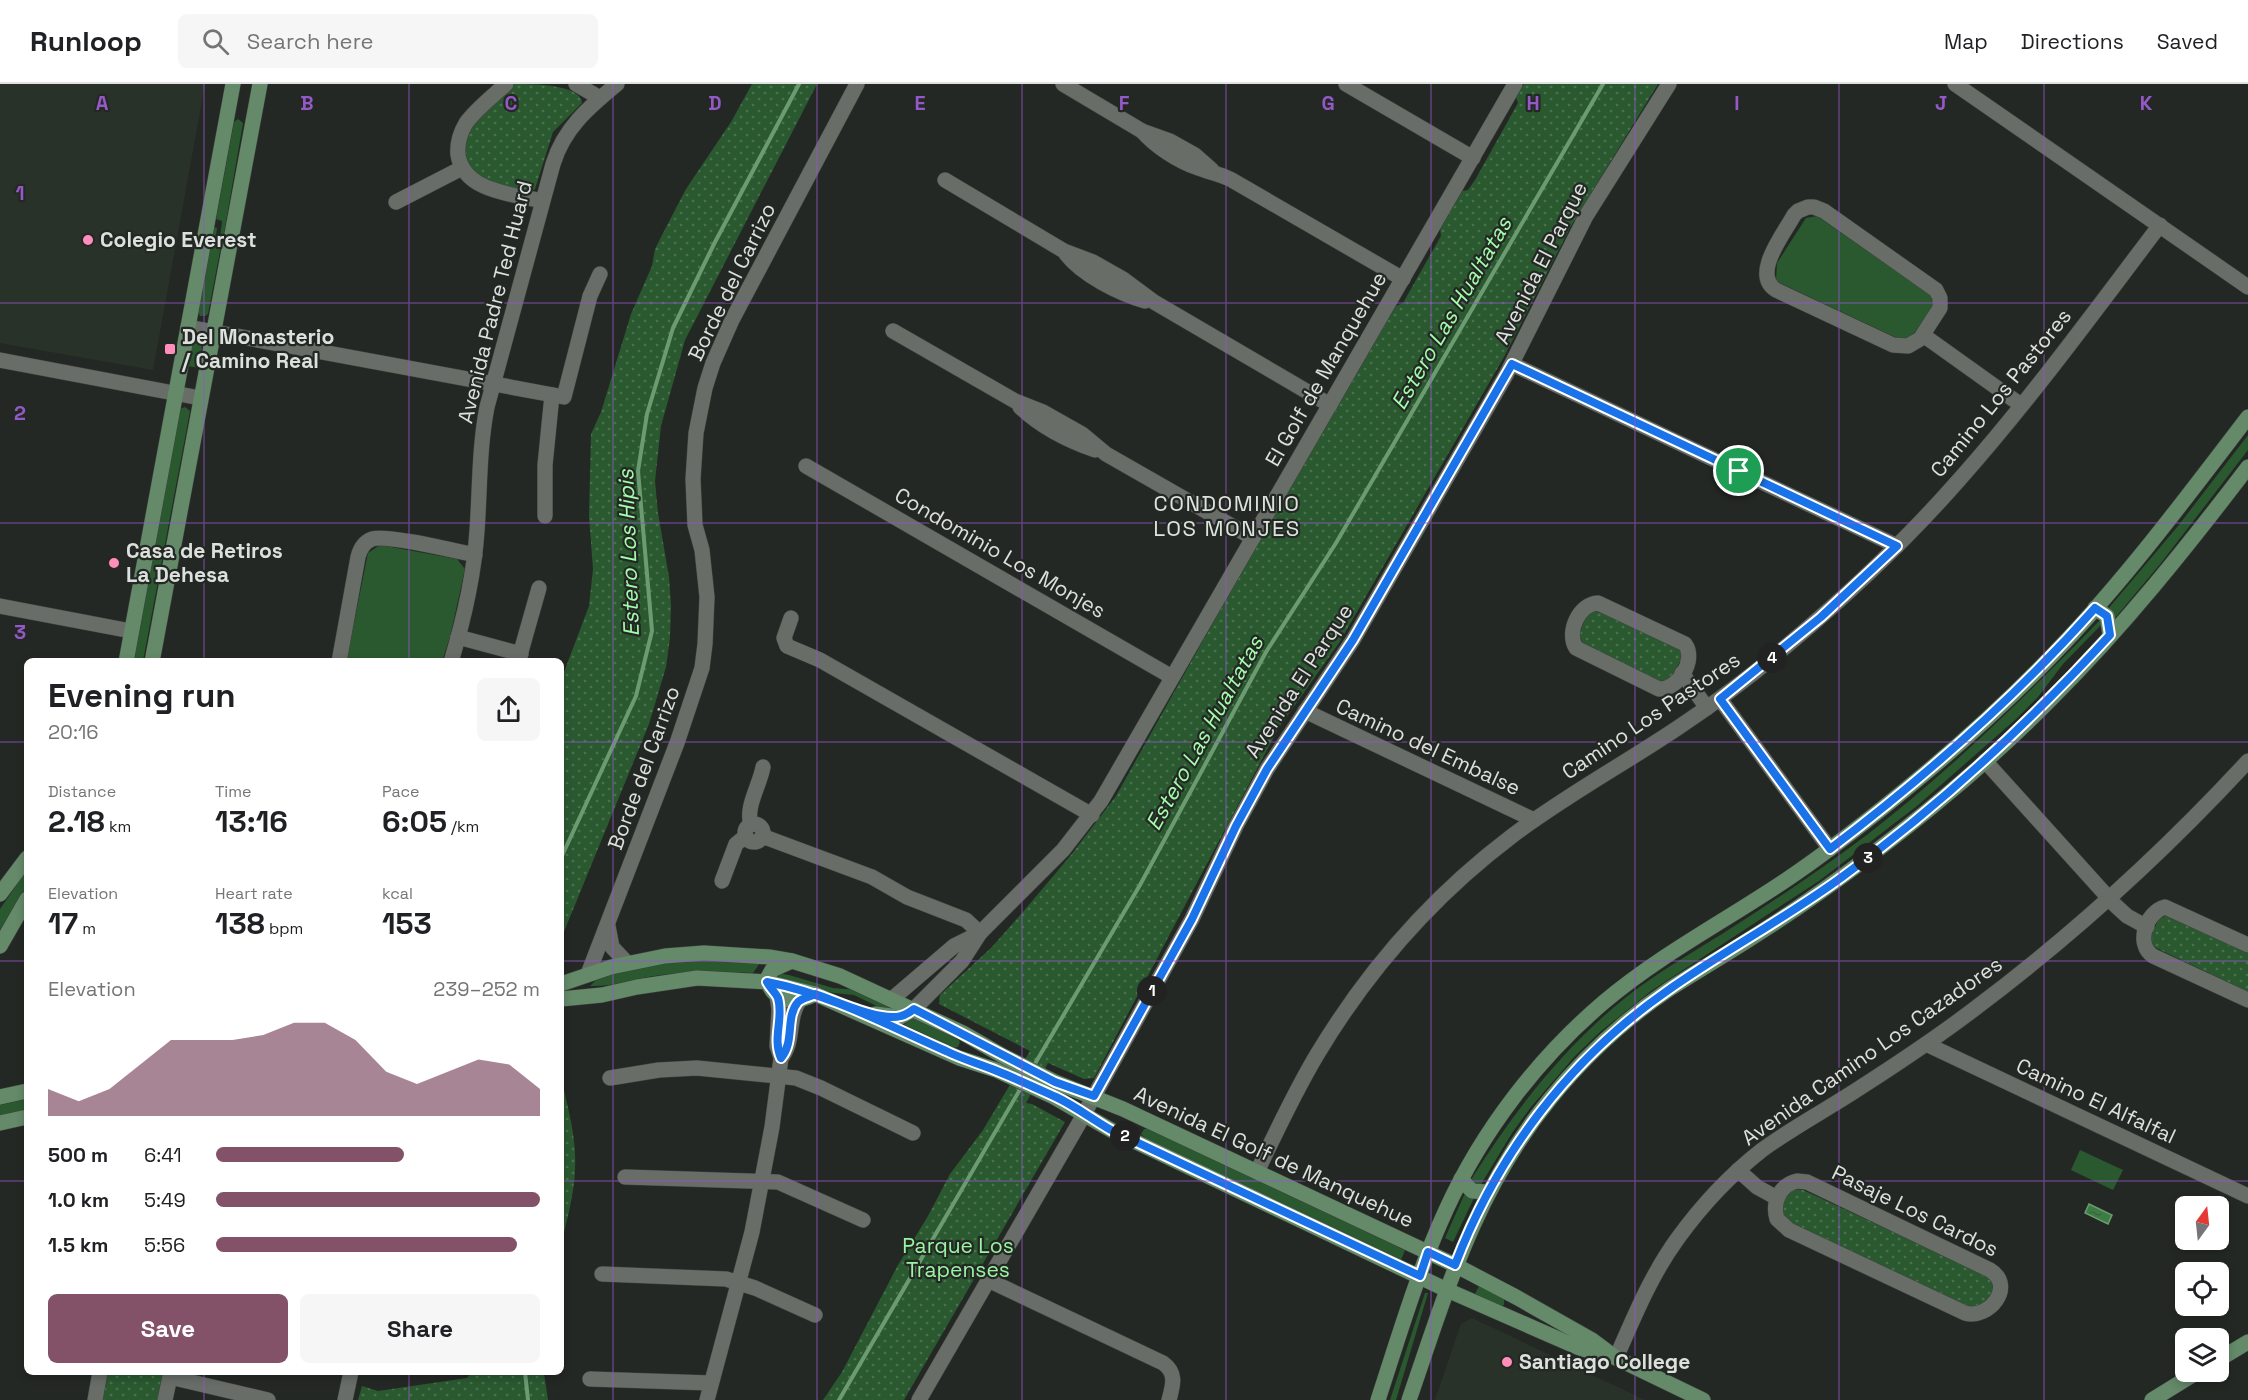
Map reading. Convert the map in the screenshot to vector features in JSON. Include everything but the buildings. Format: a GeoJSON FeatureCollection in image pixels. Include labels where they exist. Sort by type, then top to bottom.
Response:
{"type":"FeatureCollection","features":[{"type":"Feature","properties":{"kind":"main road"},"geometry":{"type":"LineString","coordinates":[[153,658],[260,84]]}},
{"type":"Feature","properties":{"kind":"main road"},"geometry":{"type":"LineString","coordinates":[[127,658],[232,91],[255,104]]}},
{"type":"Feature","properties":{"kind":"main road"},"geometry":{"type":"LineString","coordinates":[[1378,1400],[1428,1252],[1461,1179],[1491,1130],[1525,1083],[1584,1019],[1650,967],[1830,849],[1971,733],[2034,674],[2095,608],[2160,532],[2248,417]]}},
{"type":"Feature","properties":{"kind":"main road"},"geometry":{"type":"LineString","coordinates":[[1409,1400],[1455,1265],[1487,1192],[1516,1145],[1549,1100],[1581,1064],[1622,1025],[1668,990],[1785,917],[1842,877],[1909,825],[1985,761],[2053,697],[2110,635],[2178,557],[2248,467]]}},
{"type":"Feature","properties":{"kind":"main road"},"geometry":{"type":"LineString","coordinates":[[2095,608],[2107,616],[2110,635]]}},
{"type":"Feature","properties":{"kind":"main road"},"geometry":{"type":"LineString","coordinates":[[0,894],[24,862]]}},
{"type":"Feature","properties":{"kind":"main road"},"geometry":{"type":"LineString","coordinates":[[0,946],[24,904]]}},
{"type":"Feature","properties":{"kind":"main road","name":"Avenida El Golf de Manquehue"},"geometry":{"type":"LineString","coordinates":[[564,991],[588,974],[627,963],[665,956],[704,953],[746,954],[792,961],[840,976],[963,1033],[1000,1063],[1052,1088],[1094,1096],[1455,1265],[1592,1340],[1616,1358]]}},
{"type":"Feature","properties":{"kind":"main road"},"geometry":{"type":"LineString","coordinates":[[792,961],[772,970],[767,976],[767,982],[777,996],[787,1000],[800,1000],[815,994]]}},
{"type":"Feature","properties":{"kind":"main road","name":"Avenida El Golf de Manquehue"},"geometry":{"type":"LineString","coordinates":[[564,992],[602,995],[697,978],[767,982],[815,994],[959,1058],[1000,1063]]}},
{"type":"Feature","properties":{"kind":"main road"},"geometry":{"type":"LineString","coordinates":[[855,1010],[900,1017],[914,1009]]}},
{"type":"Feature","properties":{"kind":"main road","name":"Avenida El Golf de Manquehue"},"geometry":{"type":"LineString","coordinates":[[1052,1088],[1068,1104],[1111,1130],[1447,1290],[1577,1347],[1616,1358],[1703,1400]]}},
{"type":"Feature","properties":{"kind":"main road"},"geometry":{"type":"LineString","coordinates":[[0,1097],[24,1092]]}},
{"type":"Feature","properties":{"kind":"main road"},"geometry":{"type":"LineString","coordinates":[[0,1123],[24,1118]]}},
{"type":"Feature","properties":{"kind":"main road"},"geometry":{"type":"LineString","coordinates":[[1461,1179],[1472,1191],[1487,1192]]}},
{"type":"Feature","properties":{"kind":"main road"},"geometry":{"type":"LineString","coordinates":[[2229,1353],[2248,1342]]}},
{"type":"Feature","properties":{"kind":"main road"},"geometry":{"type":"LineString","coordinates":[[2152,1400],[2181,1382]]}},
{"type":"Feature","properties":{"kind":"street"},"geometry":{"type":"LineString","coordinates":[[506,84],[465,125],[458,141],[459,159],[462,168],[473,180],[484,186],[542,201]]}},
{"type":"Feature","properties":{"kind":"street"},"geometry":{"type":"LineString","coordinates":[[576,84],[600,98]]}},
{"type":"Feature","properties":{"kind":"street","name":"Avenida Padre Ted Huard"},"geometry":{"type":"LineString","coordinates":[[452,658],[475,555],[481,444],[493,384],[556,152],[575,122],[617,84]]}},
{"type":"Feature","properties":{"kind":"street","name":"Borde del Carrizo"},"geometry":{"type":"LineString","coordinates":[[588,974],[681,733],[702,668],[707,597],[704,562],[695,525],[693,479],[696,433],[705,388],[732,320],[857,84]]}},
{"type":"Feature","properties":{"kind":"street"},"geometry":{"type":"LineString","coordinates":[[1063,84],[1142,131],[1158,146],[1189,165],[1214,172],[1403,279]]}},
{"type":"Feature","properties":{"kind":"street"},"geometry":{"type":"LineString","coordinates":[[1346,84],[1473,158]]}},
{"type":"Feature","properties":{"kind":"street","name":"El Golf de Manquehue"},"geometry":{"type":"LineString","coordinates":[[914,1009],[962,961],[980,933],[1064,850],[1092,814],[1515,84]]}},
{"type":"Feature","properties":{"kind":"street","name":"Avenida El Parque"},"geometry":{"type":"LineString","coordinates":[[919,1400],[1084,1114],[1192,919],[1254,791],[1353,640],[1512,364],[1586,216],[1669,84]]}},
{"type":"Feature","properties":{"kind":"street"},"geometry":{"type":"LineString","coordinates":[[1955,84],[2248,287]]}},
{"type":"Feature","properties":{"kind":"street"},"geometry":{"type":"LineString","coordinates":[[396,202],[462,168]]}},
{"type":"Feature","properties":{"kind":"street"},"geometry":{"type":"LineString","coordinates":[[945,180],[1064,251],[1093,262],[1123,279],[1154,302],[1329,405]]}},
{"type":"Feature","properties":{"kind":"street"},"geometry":{"type":"LineString","coordinates":[[1808,207],[1819,208],[1936,290],[1940,298],[1940,308],[1923,335],[1913,345],[1898,346],[1772,287],[1766,278],[1766,267],[1798,211],[1808,207]]}},
{"type":"Feature","properties":{"kind":"street","name":"Camino Los Pastores"},"geometry":{"type":"LineString","coordinates":[[1257,1172],[1317,1054],[1341,1017],[1377,969],[1443,895],[1490,853],[1534,820],[1720,699],[1812,624],[1897,546],[1957,482],[2021,405],[2160,225]]}},
{"type":"Feature","properties":{"kind":"street"},"geometry":{"type":"LineString","coordinates":[[545,516],[545,465],[558,396],[590,296],[600,274]]}},
{"type":"Feature","properties":{"kind":"street"},"geometry":{"type":"LineString","coordinates":[[188,327],[558,396]]}},
{"type":"Feature","properties":{"kind":"street"},"geometry":{"type":"LineString","coordinates":[[893,331],[1015,401],[1031,417],[1073,442],[1106,454],[1253,538]]}},
{"type":"Feature","properties":{"kind":"street"},"geometry":{"type":"LineString","coordinates":[[1923,335],[2021,405]]}},
{"type":"Feature","properties":{"kind":"street"},"geometry":{"type":"LineString","coordinates":[[0,360],[200,398]]}},
{"type":"Feature","properties":{"kind":"street"},"geometry":{"type":"LineString","coordinates":[[1512,364],[1897,546]]}},
{"type":"Feature","properties":{"kind":"street","name":"Condominio Los Monjes"},"geometry":{"type":"LineString","coordinates":[[806,466],[1172,677]]}},
{"type":"Feature","properties":{"kind":"street"},"geometry":{"type":"LineString","coordinates":[[340,658],[358,557],[367,542],[384,538],[475,555]]}},
{"type":"Feature","properties":{"kind":"street"},"geometry":{"type":"LineString","coordinates":[[458,637],[520,658],[539,588]]}},
{"type":"Feature","properties":{"kind":"street"},"geometry":{"type":"LineString","coordinates":[[1598,603],[1682,642],[1688,647],[1690,654],[1682,673],[1671,687],[1659,689],[1576,648],[1572,638],[1581,612],[1590,604],[1598,603]]}},
{"type":"Feature","properties":{"kind":"street"},"geometry":{"type":"LineString","coordinates":[[0,606],[131,631]]}},
{"type":"Feature","properties":{"kind":"street"},"geometry":{"type":"LineString","coordinates":[[791,618],[784,638],[787,646],[820,660],[1092,814]]}},
{"type":"Feature","properties":{"kind":"street"},"geometry":{"type":"LineString","coordinates":[[1682,673],[1707,708]]}},
{"type":"Feature","properties":{"kind":"street"},"geometry":{"type":"LineString","coordinates":[[1720,699],[1830,849]]}},
{"type":"Feature","properties":{"kind":"street","name":"Camino del Embalse"},"geometry":{"type":"LineString","coordinates":[[1305,711],[1534,820]]}},
{"type":"Feature","properties":{"kind":"street"},"geometry":{"type":"LineString","coordinates":[[1985,761],[2109,899],[2127,916],[2147,927]]}},
{"type":"Feature","properties":{"kind":"street","name":"Avenida Camino Los Cazadores"},"geometry":{"type":"LineString","coordinates":[[1616,1358],[1642,1298],[1663,1259],[1695,1215],[1738,1170],[1765,1149],[1926,1044],[2021,973],[2109,899],[2178,834],[2248,761]]}},
{"type":"Feature","properties":{"kind":"street"},"geometry":{"type":"LineString","coordinates":[[763,767],[749,812],[748,830],[753,842],[762,836],[872,877],[907,897],[966,920],[980,933]]}},
{"type":"Feature","properties":{"kind":"street"},"geometry":{"type":"LineString","coordinates":[[722,881],[736,844],[748,830]]}},
{"type":"Feature","properties":{"kind":"street"},"geometry":{"type":"LineString","coordinates":[[2248,945],[2169,908],[2161,908],[2154,912],[2142,942],[2149,953],[2248,1000]]}},
{"type":"Feature","properties":{"kind":"street"},"geometry":{"type":"LineString","coordinates":[[608,926],[612,946],[627,963]]}},
{"type":"Feature","properties":{"kind":"street","name":"El Golf de Manquehue"},"geometry":{"type":"LineString","coordinates":[[892,999],[947,951],[980,933]]}},
{"type":"Feature","properties":{"kind":"street"},"geometry":{"type":"LineString","coordinates":[[777,996],[779,1009],[777,1046],[781,1058]]}},
{"type":"Feature","properties":{"kind":"street"},"geometry":{"type":"LineString","coordinates":[[707,1400],[739,1282],[762,1181],[781,1058],[788,1046],[792,1016],[800,1000]]}},
{"type":"Feature","properties":{"kind":"street","name":"Camino El Alfalfal"},"geometry":{"type":"LineString","coordinates":[[1926,1044],[2248,1196]]}},
{"type":"Feature","properties":{"kind":"street"},"geometry":{"type":"LineString","coordinates":[[610,1078],[659,1070],[697,1068],[796,1078],[913,1133]]}},
{"type":"Feature","properties":{"kind":"street"},"geometry":{"type":"LineString","coordinates":[[1738,1170],[1757,1187],[1777,1198]]}},
{"type":"Feature","properties":{"kind":"street"},"geometry":{"type":"LineString","coordinates":[[625,1177],[762,1181],[784,1184],[863,1220]]}},
{"type":"Feature","properties":{"kind":"street","name":"Pasaje Los Cardos"},"geometry":{"type":"LineString","coordinates":[[1797,1181],[1807,1182],[1990,1270],[2000,1281],[2000,1295],[1986,1311],[1974,1314],[1965,1313],[1784,1227],[1775,1215],[1777,1198],[1786,1185],[1797,1181]]}},
{"type":"Feature","properties":{"kind":"street"},"geometry":{"type":"LineString","coordinates":[[602,1274],[712,1278],[739,1282],[815,1315]]}},
{"type":"Feature","properties":{"kind":"street"},"geometry":{"type":"LineString","coordinates":[[988,1280],[1163,1363],[1170,1369],[1173,1377],[1169,1400]]}},
{"type":"Feature","properties":{"kind":"street"},"geometry":{"type":"LineString","coordinates":[[95,1400],[99,1375]]}},
{"type":"Feature","properties":{"kind":"street"},"geometry":{"type":"LineString","coordinates":[[165,1400],[170,1375],[268,1400]]}},
{"type":"Feature","properties":{"kind":"street"},"geometry":{"type":"LineString","coordinates":[[345,1400],[350,1375]]}},
{"type":"Feature","properties":{"kind":"street"},"geometry":{"type":"LineString","coordinates":[[591,1379],[711,1383]]}},
{"type":"Feature","properties":{"kind":"shaded area","name":"Colegio Everest"},"geometry":{"type":"Polygon","coordinates":[[[0,84],[205,84],[153,370],[0,343],[0,84]]]}},
{"type":"Feature","properties":{"kind":"shaded area","name":"Santiago College"},"geometry":{"type":"Polygon","coordinates":[[[1472,1318],[1645,1400],[1435,1400],[1461,1324],[1472,1318]]]}},
{"type":"Feature","properties":{"kind":"green space"},"geometry":{"type":"Polygon","coordinates":[[[515,84],[555,86],[574,92],[580,97],[582,103],[553,132],[535,189],[529,192],[488,182],[473,172],[465,159],[464,142],[469,128],[515,84]]]}},
{"type":"Feature","properties":{"kind":"green space"},"geometry":{"type":"Polygon","coordinates":[[[752,84],[817,84],[685,340],[661,426],[655,481],[671,605],[666,667],[649,724],[564,932],[564,672],[589,606],[593,569],[589,516],[591,434],[601,412],[631,314],[652,266],[655,249],[686,189],[731,122],[752,84]]]}},
{"type":"Feature","properties":{"kind":"green space","name":"Parque Los Trapenses"},"geometry":{"type":"Polygon","coordinates":[[[1524,84],[1658,84],[1571,226],[1504,357],[1339,643],[1278,729],[1094,1078],[1084,1079],[1048,1063],[1026,1103],[1065,1122],[904,1400],[823,1400],[842,1372],[898,1265],[950,1174],[983,1130],[1030,1051],[939,1004],[940,995],[992,947],[1071,855],[1116,796],[1320,431],[1396,306],[1403,303],[1441,236],[1440,228],[1462,191],[1468,190],[1475,180],[1518,103],[1516,97],[1524,84]]]}},
{"type":"Feature","properties":{"kind":"green space"},"geometry":{"type":"Polygon","coordinates":[[[238,119],[243,123],[223,239],[220,238],[222,221],[216,219],[234,122],[238,119]]]}},
{"type":"Feature","properties":{"kind":"green space"},"geometry":{"type":"Polygon","coordinates":[[[1817,216],[1931,295],[1933,307],[1909,340],[1899,339],[1776,281],[1777,263],[1806,218],[1817,216]]]}},
{"type":"Feature","properties":{"kind":"green space"},"geometry":{"type":"Polygon","coordinates":[[[214,227],[217,228],[215,245],[221,246],[208,314],[200,316],[198,312],[214,227]]]}},
{"type":"Feature","properties":{"kind":"green space"},"geometry":{"type":"Polygon","coordinates":[[[196,341],[202,346],[199,368],[188,366],[192,344],[196,341]]]}},
{"type":"Feature","properties":{"kind":"green space"},"geometry":{"type":"Polygon","coordinates":[[[185,407],[190,411],[144,658],[134,658],[180,409],[185,407]]]}},
{"type":"Feature","properties":{"kind":"green space"},"geometry":{"type":"Polygon","coordinates":[[[2248,435],[2248,450],[2161,563],[2115,618],[2108,609],[2178,526],[2248,435]]]}},
{"type":"Feature","properties":{"kind":"green space"},"geometry":{"type":"Polygon","coordinates":[[[380,545],[457,559],[465,569],[443,658],[347,658],[368,553],[380,545]]]}},
{"type":"Feature","properties":{"kind":"green space"},"geometry":{"type":"Polygon","coordinates":[[[1597,611],[1680,649],[1683,656],[1670,680],[1662,682],[1583,643],[1579,635],[1588,612],[1597,611]]]}},
{"type":"Feature","properties":{"kind":"green space"},"geometry":{"type":"Polygon","coordinates":[[[2101,619],[2102,624],[2063,664],[2038,697],[1917,806],[1819,881],[1651,991],[1600,1032],[1575,1056],[1531,1107],[1512,1133],[1480,1186],[1472,1184],[1472,1178],[1519,1109],[1573,1046],[1613,1008],[1652,978],[1741,922],[1868,834],[1988,731],[2101,619]]]}},
{"type":"Feature","properties":{"kind":"green space"},"geometry":{"type":"Polygon","coordinates":[[[24,874],[24,891],[0,930],[0,909],[24,874]]]}},
{"type":"Feature","properties":{"kind":"green space"},"geometry":{"type":"Polygon","coordinates":[[[2167,915],[2248,953],[2248,992],[2152,946],[2151,935],[2159,919],[2167,915]]]}},
{"type":"Feature","properties":{"kind":"green space"},"geometry":{"type":"Polygon","coordinates":[[[732,960],[760,963],[753,973],[679,973],[590,986],[600,976],[665,963],[732,960]]]}},
{"type":"Feature","properties":{"kind":"green space"},"geometry":{"type":"Polygon","coordinates":[[[777,973],[833,988],[858,990],[894,1010],[889,1012],[854,995],[834,993],[779,978],[777,973]]]}},
{"type":"Feature","properties":{"kind":"green space"},"geometry":{"type":"Polygon","coordinates":[[[913,1017],[958,1039],[960,1042],[958,1047],[953,1048],[904,1025],[913,1017]]]}},
{"type":"Feature","properties":{"kind":"green space"},"geometry":{"type":"Polygon","coordinates":[[[564,1091],[575,1147],[572,1198],[564,1232],[564,1091]]]}},
{"type":"Feature","properties":{"kind":"green space"},"geometry":{"type":"Polygon","coordinates":[[[24,1100],[24,1111],[0,1116],[0,1105],[24,1100]]]}},
{"type":"Feature","properties":{"kind":"green space"},"geometry":{"type":"Polygon","coordinates":[[[1144,1129],[1149,1129],[1405,1250],[1401,1260],[1145,1138],[1141,1134],[1144,1129]]]}},
{"type":"Feature","properties":{"kind":"green space"},"geometry":{"type":"Polygon","coordinates":[[[2080,1150],[2123,1170],[2113,1190],[2071,1170],[2080,1150]]]}},
{"type":"Feature","properties":{"kind":"green space"},"geometry":{"type":"Polygon","coordinates":[[[1795,1189],[1803,1190],[1986,1275],[1993,1281],[1994,1291],[1984,1304],[1970,1307],[1787,1222],[1781,1209],[1786,1196],[1795,1189]]]}},
{"type":"Feature","properties":{"kind":"green space"},"geometry":{"type":"Polygon","coordinates":[[[1465,1193],[1474,1198],[1453,1242],[1445,1238],[1465,1193]]]}},
{"type":"Feature","properties":{"kind":"green space"},"geometry":{"type":"Polygon","coordinates":[[[1479,1286],[1504,1299],[1504,1305],[1501,1306],[1475,1294],[1479,1286]]]}},
{"type":"Feature","properties":{"kind":"green space"},"geometry":{"type":"Polygon","coordinates":[[[1425,1293],[1428,1293],[1396,1400],[1390,1400],[1425,1293]]]}},
{"type":"Feature","properties":{"kind":"green space"},"geometry":{"type":"Polygon","coordinates":[[[107,1375],[163,1375],[158,1400],[101,1400],[107,1375]]]}},
{"type":"Feature","properties":{"kind":"green space"},"geometry":{"type":"Polygon","coordinates":[[[469,1375],[544,1375],[548,1400],[358,1400],[362,1386],[378,1391],[467,1378],[469,1375]]]}},
{"type":"Feature","properties":{"kind":"water"},"geometry":{"type":"Polygon","coordinates":[[[2089,1204],[2112,1215],[2108,1224],[2085,1213],[2089,1204]]]}},
{"type":"Feature","properties":{"kind":"waterway","name":"Estero Los Hipis"},"geometry":{"type":"LineString","coordinates":[[564,852],[636,696],[652,631],[638,471],[647,414],[673,328],[714,244],[799,84]]}},
{"type":"Feature","properties":{"kind":"waterway","name":"Estero Las Hualtatas"},"geometry":{"type":"LineString","coordinates":[[1033,1067],[1140,885],[1266,652],[1336,543],[1603,84]]}},
{"type":"Feature","properties":{"kind":"waterway","name":"Estero Las Hualtatas"},"geometry":{"type":"LineString","coordinates":[[839,1400],[1022,1086]]}},
{"type":"Feature","properties":{"kind":"waterway","name":"Estero Los Hipis"},"geometry":{"type":"LineString","coordinates":[[525,1375],[528,1400]]}},
{"type":"Feature","properties":{"kind":"place","name":"Colegio Everest"},"geometry":{"type":"Point","coordinates":[88,240]}},
{"type":"Feature","properties":{"kind":"place","name":"Del Monasterio / Camino Real"},"geometry":{"type":"Point","coordinates":[170,349]}},
{"type":"Feature","properties":{"kind":"place","name":"Casa de Retiros La Dehesa"},"geometry":{"type":"Point","coordinates":[114,563]}},
{"type":"Feature","properties":{"kind":"place","name":"Santiago College"},"geometry":{"type":"Point","coordinates":[1507,1362]}},
{"type":"Feature","properties":{"kind":"district","name":"CONDOMINIO LOS MONJES"},"geometry":{"type":"Point","coordinates":[1227,516]}},
{"type":"Feature","properties":{"kind":"route"},"geometry":{"type":"LineString","coordinates":[[1739,471],[1512,364],[1353,640],[1292,729],[1254,791],[1192,919],[1094,1096],[1055,1082],[914,1009],[900,1017],[891,1017],[855,1010],[815,994],[800,1000],[796,1005],[792,1016],[788,1046],[781,1058],[777,1046],[779,1009],[777,996],[767,982],[801,989],[832,1000],[855,1010],[959,1058],[996,1070],[1075,1107],[1111,1130],[1420,1276],[1428,1252],[1455,1265],[1487,1192],[1516,1145],[1549,1100],[1601,1044],[1668,990],[1785,917],[1842,877],[1948,794],[2053,697],[2110,635],[2107,616],[2095,608],[2000,707],[1920,777],[1830,849],[1720,699],[1821,617],[1897,546],[1739,471]]}}]}
